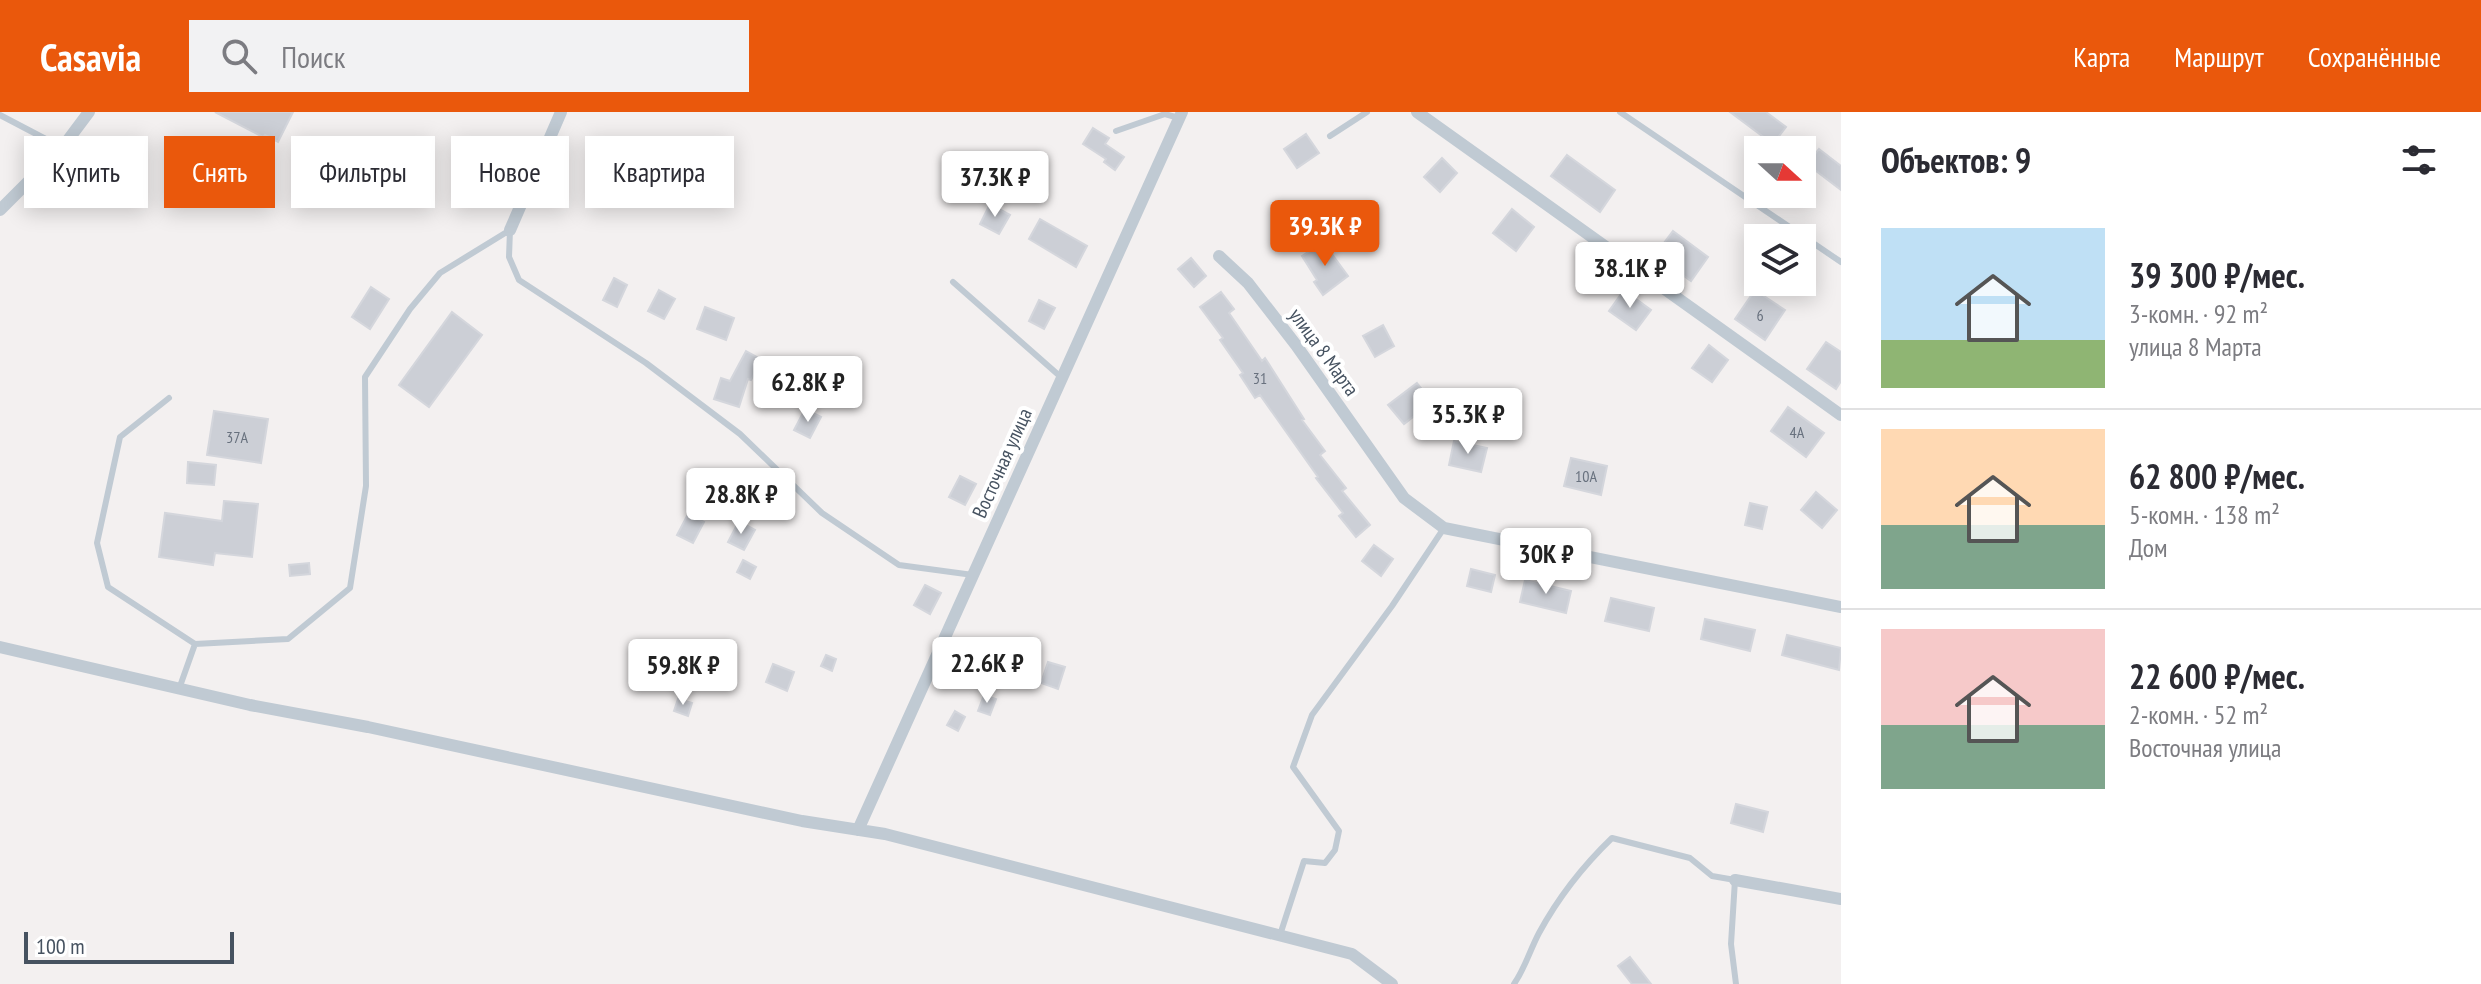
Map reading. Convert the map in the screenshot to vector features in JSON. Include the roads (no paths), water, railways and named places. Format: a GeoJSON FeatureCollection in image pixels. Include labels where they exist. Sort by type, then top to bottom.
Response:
{"type":"FeatureCollection","features":[{"type":"Feature","properties":{"kind":"street"},"geometry":{"type":"LineString","coordinates":[[71,136],[89,112]]}},
{"type":"Feature","properties":{"kind":"street"},"geometry":{"type":"LineString","coordinates":[[510,230],[561,112]]}},
{"type":"Feature","properties":{"kind":"street"},"geometry":{"type":"LineString","coordinates":[[1417,112],[1841,415]]}},
{"type":"Feature","properties":{"kind":"street","name":"Восточная улица"},"geometry":{"type":"LineString","coordinates":[[858,830],[1181,115]]}},
{"type":"Feature","properties":{"kind":"street"},"geometry":{"type":"LineString","coordinates":[[0,210],[24,186]]}},
{"type":"Feature","properties":{"kind":"street","name":"улица 8 Марта"},"geometry":{"type":"LineString","coordinates":[[1219,256],[1248,283],[1296,345],[1404,498],[1444,528],[1841,607]]}},
{"type":"Feature","properties":{"kind":"street"},"geometry":{"type":"LineString","coordinates":[[0,647],[179,689],[802,821],[900,838],[1352,954],[1392,984]]}},
{"type":"Feature","properties":{"kind":"street"},"geometry":{"type":"LineString","coordinates":[[1735,880],[1841,899]]}},
{"type":"Feature","properties":{"kind":"lane"},"geometry":{"type":"LineString","coordinates":[[1330,136],[1367,112]]}},
{"type":"Feature","properties":{"kind":"lane"},"geometry":{"type":"LineString","coordinates":[[1620,112],[1841,262]]}},
{"type":"Feature","properties":{"kind":"lane"},"geometry":{"type":"LineString","coordinates":[[1116,131],[1165,114],[1181,115]]}},
{"type":"Feature","properties":{"kind":"lane"},"geometry":{"type":"LineString","coordinates":[[0,115],[39,136]]}},
{"type":"Feature","properties":{"kind":"lane"},"geometry":{"type":"LineString","coordinates":[[510,230],[509,257],[519,280],[646,363],[740,434],[822,513],[899,565],[973,575]]}},
{"type":"Feature","properties":{"kind":"lane"},"geometry":{"type":"LineString","coordinates":[[169,398],[120,437],[97,543],[108,587],[195,644],[288,639],[350,588],[366,486],[365,377],[410,309],[440,273],[510,230]]}},
{"type":"Feature","properties":{"kind":"lane"},"geometry":{"type":"LineString","coordinates":[[953,282],[1062,378]]}},
{"type":"Feature","properties":{"kind":"lane"},"geometry":{"type":"LineString","coordinates":[[1280,935],[1304,861],[1325,863],[1335,850],[1339,831],[1293,767],[1312,715],[1356,658],[1444,528]]}},
{"type":"Feature","properties":{"kind":"lane"},"geometry":{"type":"LineString","coordinates":[[179,689],[195,644]]}},
{"type":"Feature","properties":{"kind":"lane"},"geometry":{"type":"LineString","coordinates":[[1514,984],[1547,921],[1586,863],[1612,838],[1690,858],[1712,876],[1735,880],[1731,944],[1736,984]]}}]}
